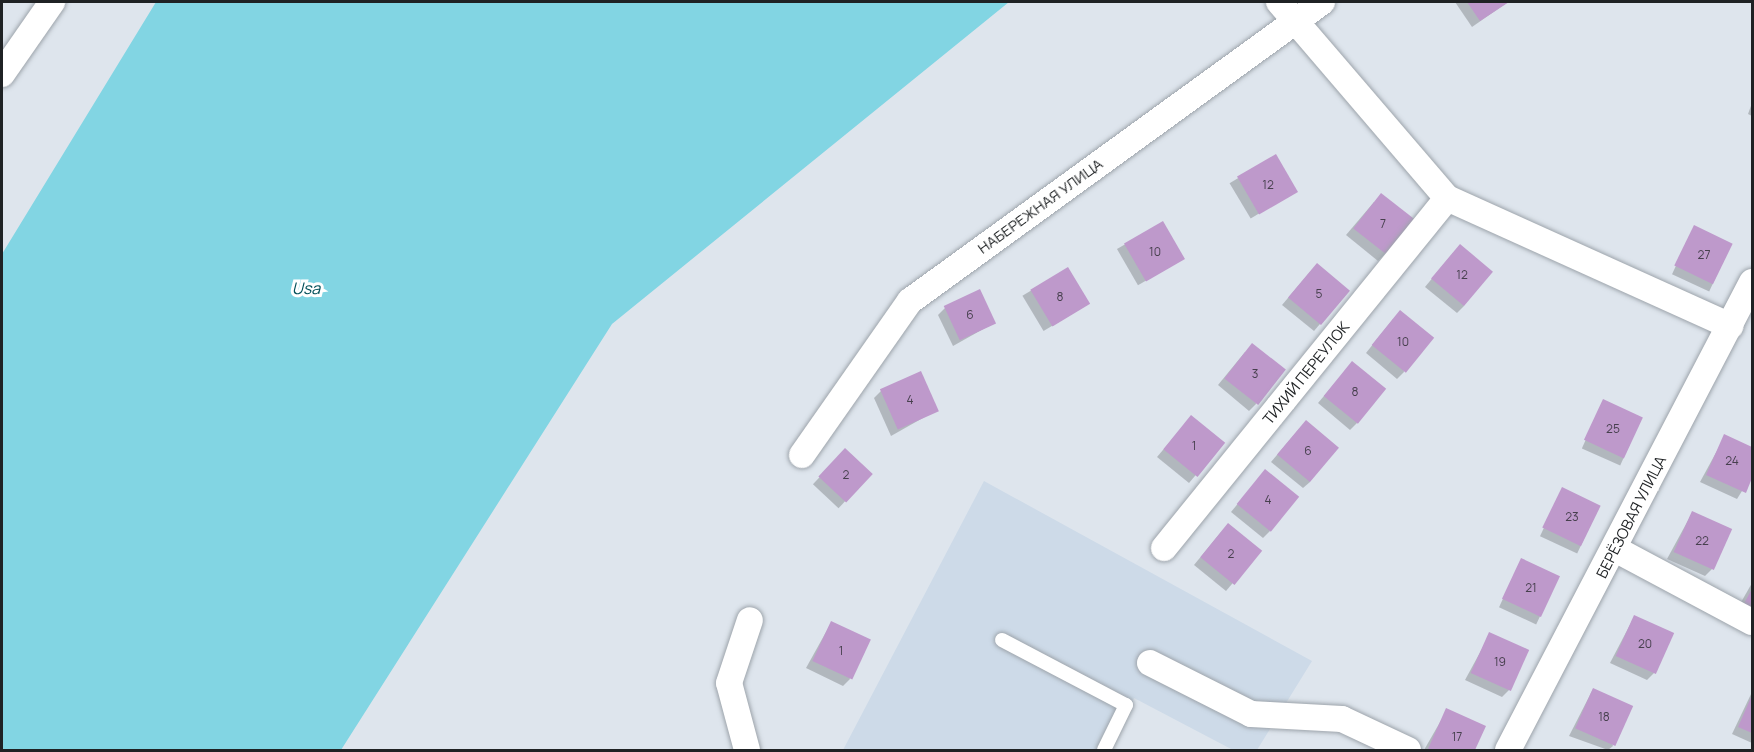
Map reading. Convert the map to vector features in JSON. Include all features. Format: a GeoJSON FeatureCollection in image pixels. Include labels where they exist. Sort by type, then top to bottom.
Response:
{"type":"FeatureCollection","features":[{"type":"Feature","properties":{"kind":"street"},"geometry":{"type":"LineString","coordinates":[[2,74],[52,2]]}},
{"type":"Feature","properties":{"kind":"street","name":"НАБЕРЕЖНАЯ УЛИЦА"},"geometry":{"type":"LineString","coordinates":[[802,455],[910,301],[1287,11],[1322,2]]}},
{"type":"Feature","properties":{"kind":"street"},"geometry":{"type":"LineString","coordinates":[[1287,11],[1447,198],[1730,326]]}},
{"type":"Feature","properties":{"kind":"street","name":"ТИХИЙ ПЕРЕУЛОК"},"geometry":{"type":"LineString","coordinates":[[1164,548],[1447,198]]}},
{"type":"Feature","properties":{"kind":"street","name":"БЕРЁЗОВАЯ УЛИЦА"},"geometry":{"type":"LineString","coordinates":[[1508,750],[1615,549],[1752,282]]}},
{"type":"Feature","properties":{"kind":"street"},"geometry":{"type":"LineString","coordinates":[[1615,549],[1752,622]]}},
{"type":"Feature","properties":{"kind":"street"},"geometry":{"type":"LineString","coordinates":[[747,750],[729,683],[750,620]]}},
{"type":"Feature","properties":{"kind":"street"},"geometry":{"type":"LineString","coordinates":[[1150,663],[1251,714],[1342,719],[1408,750]]}},
{"type":"Feature","properties":{"kind":"lane"},"geometry":{"type":"LineString","coordinates":[[1002,640],[1126,705],[1104,750]]}},
{"type":"Feature","properties":{"kind":"shaded area"},"geometry":{"type":"Polygon","coordinates":[[[984,481],[1312,661],[1257,750],[1233,750],[1134,698],[1110,750],[843,750],[984,481]]]}},
{"type":"Feature","properties":{"kind":"water","name":"Usa"},"geometry":{"type":"Polygon","coordinates":[[[156,2],[1009,2],[612,324],[341,750],[2,750],[2,254],[156,2]]]}},
{"type":"Feature","properties":{"kind":"building"},"geometry":{"type":"Polygon","coordinates":[[[1467,2],[1509,2],[1480,21],[1467,2]]]}},
{"type":"Feature","properties":{"kind":"building"},"geometry":{"type":"Polygon","coordinates":[[[1276,154],[1298,192],[1259,215],[1237,176],[1276,154]]]}},
{"type":"Feature","properties":{"kind":"building"},"geometry":{"type":"Polygon","coordinates":[[[1381,193],[1415,219],[1387,255],[1353,228],[1381,193]]]}},
{"type":"Feature","properties":{"kind":"building"},"geometry":{"type":"Polygon","coordinates":[[[1163,221],[1185,259],[1146,282],[1124,244],[1163,221]]]}},
{"type":"Feature","properties":{"kind":"building"},"geometry":{"type":"Polygon","coordinates":[[[1694,225],[1733,244],[1713,284],[1674,265],[1694,225]]]}},
{"type":"Feature","properties":{"kind":"building"},"geometry":{"type":"Polygon","coordinates":[[[1460,244],[1493,272],[1464,306],[1431,278],[1460,244]]]}},
{"type":"Feature","properties":{"kind":"building"},"geometry":{"type":"Polygon","coordinates":[[[1317,263],[1350,291],[1321,325],[1288,297],[1317,263]]]}},
{"type":"Feature","properties":{"kind":"building"},"geometry":{"type":"Polygon","coordinates":[[[1068,267],[1090,304],[1052,327],[1030,290],[1068,267]]]}},
{"type":"Feature","properties":{"kind":"building"},"geometry":{"type":"Polygon","coordinates":[[[980,289],[996,323],[960,340],[944,306],[980,289]]]}},
{"type":"Feature","properties":{"kind":"building"},"geometry":{"type":"Polygon","coordinates":[[[1400,310],[1434,338],[1406,373],[1372,345],[1400,310]]]}},
{"type":"Feature","properties":{"kind":"building"},"geometry":{"type":"Polygon","coordinates":[[[1252,343],[1286,369],[1258,405],[1224,378],[1252,343]]]}},
{"type":"Feature","properties":{"kind":"building"},"geometry":{"type":"Polygon","coordinates":[[[1352,361],[1386,389],[1358,424],[1324,396],[1352,361]]]}},
{"type":"Feature","properties":{"kind":"building"},"geometry":{"type":"Polygon","coordinates":[[[921,371],[939,411],[898,429],[880,389],[921,371]]]}},
{"type":"Feature","properties":{"kind":"building"},"geometry":{"type":"Polygon","coordinates":[[[1603,399],[1643,418],[1624,458],[1584,440],[1603,399]]]}},
{"type":"Feature","properties":{"kind":"building"},"geometry":{"type":"Polygon","coordinates":[[[1191,415],[1225,443],[1198,477],[1163,449],[1191,415]]]}},
{"type":"Feature","properties":{"kind":"building"},"geometry":{"type":"Polygon","coordinates":[[[1306,420],[1339,448],[1310,482],[1277,454],[1306,420]]]}},
{"type":"Feature","properties":{"kind":"building"},"geometry":{"type":"Polygon","coordinates":[[[1724,434],[1752,447],[1752,478],[1746,493],[1706,475],[1724,434]]]}},
{"type":"Feature","properties":{"kind":"building"},"geometry":{"type":"Polygon","coordinates":[[[845,448],[873,474],[846,502],[818,477],[845,448]]]}},
{"type":"Feature","properties":{"kind":"building"},"geometry":{"type":"Polygon","coordinates":[[[1265,469],[1299,497],[1271,532],[1237,504],[1265,469]]]}},
{"type":"Feature","properties":{"kind":"building"},"geometry":{"type":"Polygon","coordinates":[[[1562,487],[1601,506],[1581,546],[1542,527],[1562,487]]]}},
{"type":"Feature","properties":{"kind":"building"},"geometry":{"type":"Polygon","coordinates":[[[1692,511],[1732,529],[1714,570],[1674,552],[1692,511]]]}},
{"type":"Feature","properties":{"kind":"building"},"geometry":{"type":"Polygon","coordinates":[[[1228,523],[1262,551],[1235,585],[1200,557],[1228,523]]]}},
{"type":"Feature","properties":{"kind":"building"},"geometry":{"type":"Polygon","coordinates":[[[1521,558],[1560,576],[1541,617],[1502,599],[1521,558]]]}},
{"type":"Feature","properties":{"kind":"building"},"geometry":{"type":"Polygon","coordinates":[[[1752,589],[1752,613],[1742,607],[1752,589]]]}},
{"type":"Feature","properties":{"kind":"building"},"geometry":{"type":"Polygon","coordinates":[[[1634,615],[1674,633],[1656,674],[1616,656],[1634,615]]]}},
{"type":"Feature","properties":{"kind":"building"},"geometry":{"type":"Polygon","coordinates":[[[831,621],[871,640],[852,679],[812,661],[831,621]]]}},
{"type":"Feature","properties":{"kind":"building"},"geometry":{"type":"Polygon","coordinates":[[[1489,632],[1529,650],[1511,691],[1471,673],[1489,632]]]}},
{"type":"Feature","properties":{"kind":"building"},"geometry":{"type":"Polygon","coordinates":[[[1593,688],[1633,706],[1615,746],[1575,728],[1593,688]]]}},
{"type":"Feature","properties":{"kind":"building"},"geometry":{"type":"Polygon","coordinates":[[[1752,695],[1752,733],[1738,727],[1752,695]]]}},
{"type":"Feature","properties":{"kind":"building"},"geometry":{"type":"Polygon","coordinates":[[[1446,708],[1486,726],[1475,750],[1428,749],[1446,708]]]}}]}
